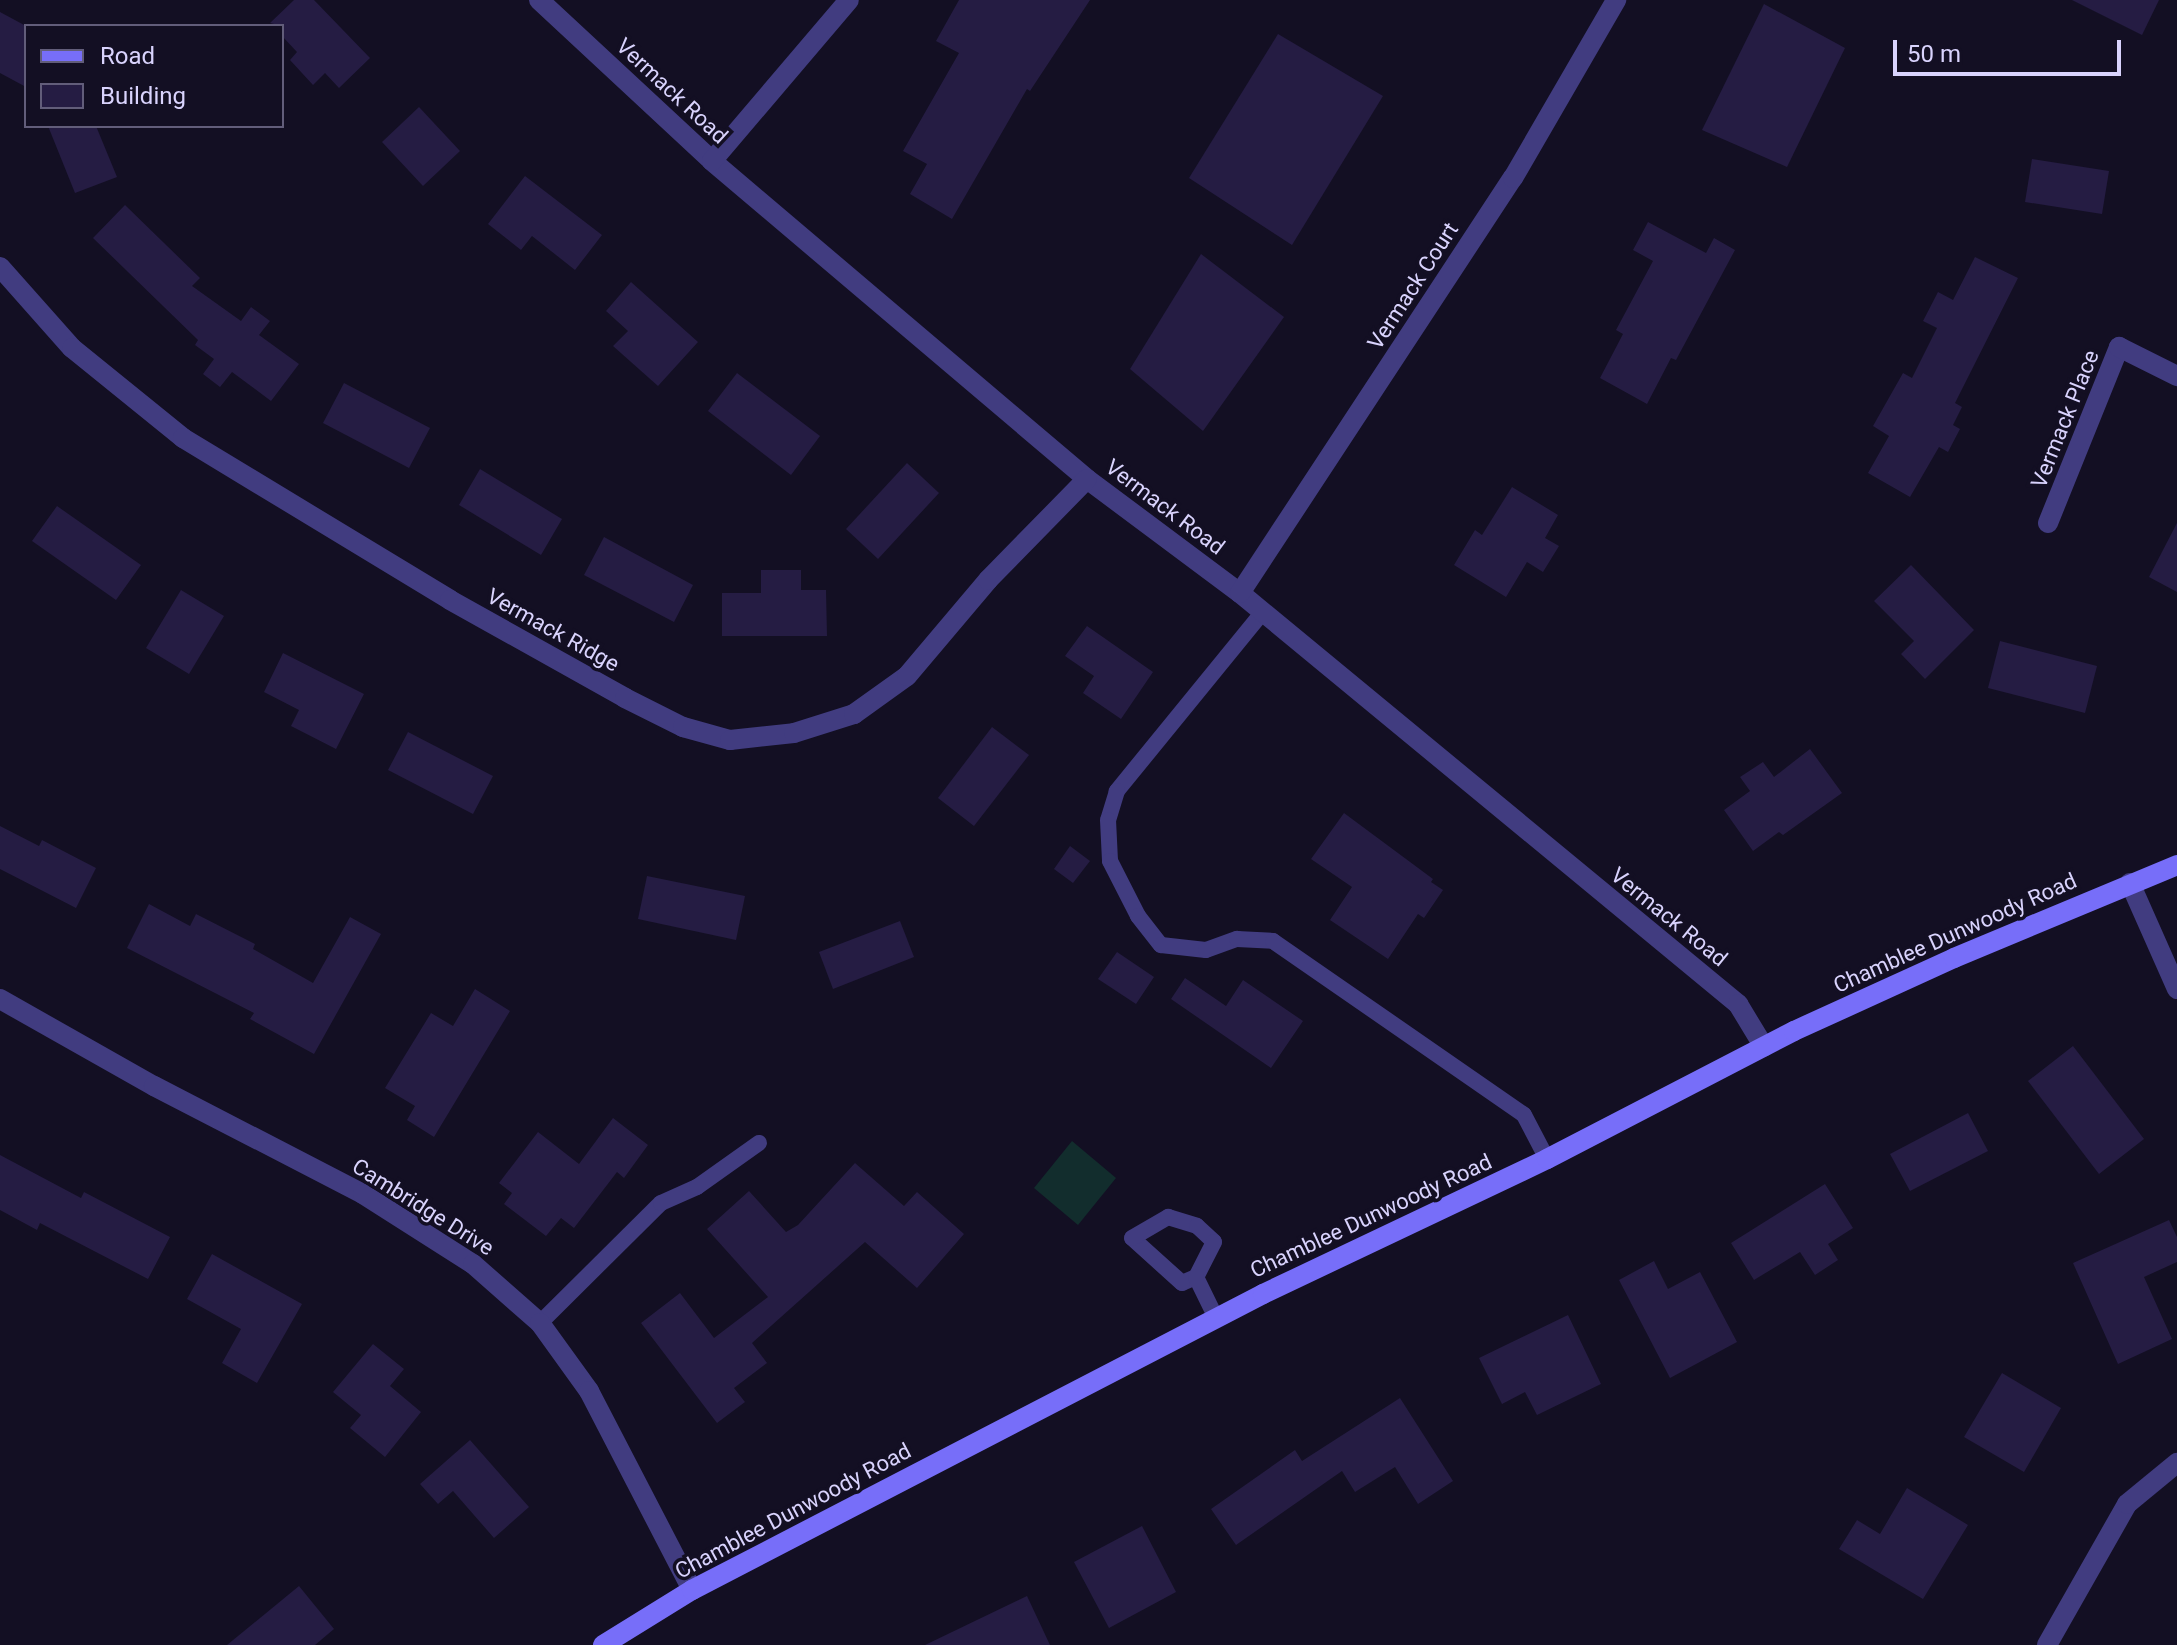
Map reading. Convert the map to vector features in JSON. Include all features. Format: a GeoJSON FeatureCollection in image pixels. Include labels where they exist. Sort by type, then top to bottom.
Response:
{"type":"FeatureCollection","features":[{"type":"Feature","properties":{"kind":"street","name":"Vermack Road"},"geometry":{"type":"LineString","coordinates":[[539,0],[712,161],[1087,479],[1240,593],[1738,1004],[1764,1047]]}},
{"type":"Feature","properties":{"kind":"street"},"geometry":{"type":"LineString","coordinates":[[712,161],[849,0]]}},
{"type":"Feature","properties":{"kind":"street","name":"Vermack Court"},"geometry":{"type":"LineString","coordinates":[[1240,593],[1513,178],[1616,0]]}},
{"type":"Feature","properties":{"kind":"street","name":"Vermack Ridge"},"geometry":{"type":"LineString","coordinates":[[0,267],[72,348],[183,438],[450,600],[625,698],[683,727],[730,740],[794,733],[854,714],[907,676],[988,580],[1087,479]]}},
{"type":"Feature","properties":{"kind":"street","name":"Vermack Place"},"geometry":{"type":"LineString","coordinates":[[2048,523],[2119,347],[2177,376]]}},
{"type":"Feature","properties":{"kind":"street","name":"Chamblee Dunwoody Road"},"geometry":{"type":"LineString","coordinates":[[603,1645],[692,1590],[1216,1318],[1547,1159],[1764,1047],[1954,958],[2177,865]]}},
{"type":"Feature","properties":{"kind":"street"},"geometry":{"type":"LineString","coordinates":[[2130,883],[2177,989]]}},
{"type":"Feature","properties":{"kind":"street","name":"Cambridge Drive"},"geometry":{"type":"LineString","coordinates":[[0,999],[154,1086],[363,1194],[473,1264],[540,1323],[589,1391],[692,1590]]}},
{"type":"Feature","properties":{"kind":"street"},"geometry":{"type":"LineString","coordinates":[[2047,1645],[2127,1504],[2177,1463]]}},
{"type":"Feature","properties":{"kind":"lane"},"geometry":{"type":"LineString","coordinates":[[1262,613],[1117,791],[1108,820],[1110,861],[1138,916],[1161,945],[1206,950],[1237,939],[1273,941],[1524,1115],[1547,1159]]}},
{"type":"Feature","properties":{"kind":"lane"},"geometry":{"type":"LineString","coordinates":[[540,1323],[661,1203],[697,1187],[759,1143]]}},
{"type":"Feature","properties":{"kind":"lane"},"geometry":{"type":"LineString","coordinates":[[1168,1217],[1197,1226],[1214,1242],[1196,1277],[1182,1283],[1132,1238],[1168,1217]]}},
{"type":"Feature","properties":{"kind":"lane"},"geometry":{"type":"LineString","coordinates":[[1196,1277],[1216,1318]]}},
{"type":"Feature","properties":{"kind":"green space"},"geometry":{"type":"Polygon","coordinates":[[[1072,1141],[1116,1178],[1078,1225],[1034,1188],[1072,1141]]]}},
{"type":"Feature","properties":{"kind":"building"},"geometry":{"type":"Polygon","coordinates":[[[294,0],[314,0],[370,58],[339,88],[325,73],[313,85],[290,60],[297,52],[284,38],[284,24],[270,23],[294,0]]]}},
{"type":"Feature","properties":{"kind":"building"},"geometry":{"type":"Polygon","coordinates":[[[959,0],[1090,0],[1030,91],[1027,89],[952,219],[910,194],[927,164],[903,151],[959,53],[936,41],[959,0]]]}},
{"type":"Feature","properties":{"kind":"building"},"geometry":{"type":"Polygon","coordinates":[[[2072,0],[2159,0],[2142,35],[2072,0]]]}},
{"type":"Feature","properties":{"kind":"building"},"geometry":{"type":"Polygon","coordinates":[[[1764,4],[1845,48],[1787,167],[1702,130],[1764,4]]]}},
{"type":"Feature","properties":{"kind":"building"},"geometry":{"type":"Polygon","coordinates":[[[0,12],[24,25],[24,86],[0,73],[0,12]]]}},
{"type":"Feature","properties":{"kind":"building"},"geometry":{"type":"Polygon","coordinates":[[[1278,34],[1383,96],[1292,245],[1189,178],[1278,34]]]}},
{"type":"Feature","properties":{"kind":"building"},"geometry":{"type":"Polygon","coordinates":[[[419,107],[460,151],[423,186],[382,142],[419,107]]]}},
{"type":"Feature","properties":{"kind":"building"},"geometry":{"type":"Polygon","coordinates":[[[49,128],[97,128],[117,177],[75,193],[49,128]]]}},
{"type":"Feature","properties":{"kind":"building"},"geometry":{"type":"Polygon","coordinates":[[[2032,159],[2109,171],[2102,214],[2025,202],[2032,159]]]}},
{"type":"Feature","properties":{"kind":"building"},"geometry":{"type":"Polygon","coordinates":[[[525,176],[602,235],[575,270],[532,236],[521,250],[488,224],[525,176]]]}},
{"type":"Feature","properties":{"kind":"building"},"geometry":{"type":"Polygon","coordinates":[[[125,205],[200,278],[192,286],[241,321],[251,307],[270,321],[259,335],[299,364],[271,401],[232,372],[220,387],[203,374],[214,359],[195,345],[198,340],[93,238],[125,205]]]}},
{"type":"Feature","properties":{"kind":"building"},"geometry":{"type":"Polygon","coordinates":[[[1648,222],[1706,253],[1714,238],[1735,250],[1676,360],[1671,358],[1647,404],[1600,378],[1623,334],[1616,330],[1653,261],[1633,250],[1648,222]]]}},
{"type":"Feature","properties":{"kind":"building"},"geometry":{"type":"Polygon","coordinates":[[[1201,254],[1284,317],[1203,431],[1130,369],[1201,254]]]}},
{"type":"Feature","properties":{"kind":"building"},"geometry":{"type":"Polygon","coordinates":[[[1975,257],[2018,278],[1955,403],[1962,407],[1953,425],[1960,429],[1948,452],[1939,447],[1910,497],[1868,473],[1889,436],[1873,426],[1903,373],[1912,378],[1937,328],[1923,321],[1938,292],[1953,300],[1975,257]]]}},
{"type":"Feature","properties":{"kind":"building"},"geometry":{"type":"Polygon","coordinates":[[[631,282],[698,342],[658,386],[613,346],[628,331],[606,311],[631,282]]]}},
{"type":"Feature","properties":{"kind":"building"},"geometry":{"type":"Polygon","coordinates":[[[737,373],[820,436],[791,475],[708,411],[737,373]]]}},
{"type":"Feature","properties":{"kind":"building"},"geometry":{"type":"Polygon","coordinates":[[[344,383],[430,428],[409,468],[323,423],[344,383]]]}},
{"type":"Feature","properties":{"kind":"building"},"geometry":{"type":"Polygon","coordinates":[[[907,463],[939,493],[878,559],[846,529],[907,463]]]}},
{"type":"Feature","properties":{"kind":"building"},"geometry":{"type":"Polygon","coordinates":[[[480,469],[562,519],[541,555],[459,505],[480,469]]]}},
{"type":"Feature","properties":{"kind":"building"},"geometry":{"type":"Polygon","coordinates":[[[1512,487],[1558,515],[1545,538],[1559,546],[1543,572],[1527,562],[1506,597],[1454,565],[1475,530],[1482,535],[1512,487]]]}},
{"type":"Feature","properties":{"kind":"building"},"geometry":{"type":"Polygon","coordinates":[[[57,506],[141,565],[116,600],[32,541],[57,506]]]}},
{"type":"Feature","properties":{"kind":"building"},"geometry":{"type":"Polygon","coordinates":[[[2177,523],[2177,592],[2149,577],[2177,523]]]}},
{"type":"Feature","properties":{"kind":"building"},"geometry":{"type":"Polygon","coordinates":[[[604,537],[693,585],[674,622],[584,575],[604,537]]]}},
{"type":"Feature","properties":{"kind":"building"},"geometry":{"type":"Polygon","coordinates":[[[1911,565],[1974,630],[1925,679],[1901,654],[1914,641],[1874,601],[1911,565]]]}},
{"type":"Feature","properties":{"kind":"building"},"geometry":{"type":"Polygon","coordinates":[[[761,570],[801,570],[801,590],[826,590],[827,636],[722,636],[722,593],[761,593],[761,570]]]}},
{"type":"Feature","properties":{"kind":"building"},"geometry":{"type":"Polygon","coordinates":[[[181,590],[224,616],[189,674],[146,648],[181,590]]]}},
{"type":"Feature","properties":{"kind":"building"},"geometry":{"type":"Polygon","coordinates":[[[1087,626],[1153,672],[1121,719],[1083,693],[1094,676],[1065,656],[1087,626]]]}},
{"type":"Feature","properties":{"kind":"building"},"geometry":{"type":"Polygon","coordinates":[[[2000,641],[2097,666],[2085,713],[1988,688],[2000,641]]]}},
{"type":"Feature","properties":{"kind":"building"},"geometry":{"type":"Polygon","coordinates":[[[283,653],[364,694],[336,749],[291,726],[299,710],[264,692],[283,653]]]}},
{"type":"Feature","properties":{"kind":"building"},"geometry":{"type":"Polygon","coordinates":[[[992,727],[1029,755],[974,826],[938,798],[992,727]]]}},
{"type":"Feature","properties":{"kind":"building"},"geometry":{"type":"Polygon","coordinates":[[[408,732],[493,776],[473,814],[388,770],[408,732]]]}},
{"type":"Feature","properties":{"kind":"building"},"geometry":{"type":"Polygon","coordinates":[[[1810,749],[1842,793],[1783,835],[1779,832],[1753,851],[1724,810],[1750,791],[1740,777],[1763,762],[1774,777],[1810,749]]]}},
{"type":"Feature","properties":{"kind":"building"},"geometry":{"type":"Polygon","coordinates":[[[1344,813],[1433,879],[1431,882],[1443,890],[1424,918],[1418,914],[1388,959],[1330,920],[1352,887],[1311,859],[1344,813]]]}},
{"type":"Feature","properties":{"kind":"building"},"geometry":{"type":"Polygon","coordinates":[[[0,826],[39,846],[42,840],[96,868],[76,908],[0,869],[0,826]]]}},
{"type":"Feature","properties":{"kind":"building"},"geometry":{"type":"Polygon","coordinates":[[[1070,846],[1090,861],[1073,883],[1054,869],[1070,846]]]}},
{"type":"Feature","properties":{"kind":"building"},"geometry":{"type":"Polygon","coordinates":[[[647,876],[745,896],[736,940],[638,919],[647,876]]]}},
{"type":"Feature","properties":{"kind":"building"},"geometry":{"type":"Polygon","coordinates":[[[149,904],[190,926],[196,914],[255,944],[253,949],[313,983],[350,917],[381,934],[314,1054],[250,1019],[254,1013],[127,948],[149,904]]]}},
{"type":"Feature","properties":{"kind":"building"},"geometry":{"type":"Polygon","coordinates":[[[900,921],[914,957],[833,989],[819,952],[900,921]]]}},
{"type":"Feature","properties":{"kind":"building"},"geometry":{"type":"Polygon","coordinates":[[[1117,952],[1154,977],[1136,1004],[1098,979],[1117,952]]]}},
{"type":"Feature","properties":{"kind":"building"},"geometry":{"type":"Polygon","coordinates":[[[1185,978],[1226,1006],[1243,980],[1303,1021],[1271,1068],[1171,999],[1185,978]]]}},
{"type":"Feature","properties":{"kind":"building"},"geometry":{"type":"Polygon","coordinates":[[[475,989],[510,1011],[434,1137],[407,1120],[415,1106],[385,1088],[431,1013],[453,1026],[475,989]]]}},
{"type":"Feature","properties":{"kind":"building"},"geometry":{"type":"Polygon","coordinates":[[[2073,1046],[2144,1139],[2099,1174],[2028,1081],[2073,1046]]]}},
{"type":"Feature","properties":{"kind":"building"},"geometry":{"type":"Polygon","coordinates":[[[1968,1113],[1988,1151],[1910,1191],[1890,1154],[1968,1113]]]}},
{"type":"Feature","properties":{"kind":"building"},"geometry":{"type":"Polygon","coordinates":[[[613,1118],[648,1145],[624,1178],[617,1172],[574,1228],[561,1218],[546,1236],[504,1204],[512,1193],[499,1183],[538,1132],[579,1164],[613,1118]]]}},
{"type":"Feature","properties":{"kind":"building"},"geometry":{"type":"Polygon","coordinates":[[[0,1155],[81,1198],[84,1192],[170,1237],[148,1279],[40,1223],[37,1230],[0,1210],[0,1155]]]}},
{"type":"Feature","properties":{"kind":"building"},"geometry":{"type":"Polygon","coordinates":[[[855,1163],[904,1206],[917,1192],[964,1234],[917,1288],[865,1242],[752,1343],[767,1363],[734,1388],[745,1402],[717,1423],[641,1323],[680,1293],[714,1338],[768,1297],[707,1229],[749,1191],[786,1232],[798,1225],[855,1163]]]}},
{"type":"Feature","properties":{"kind":"building"},"geometry":{"type":"Polygon","coordinates":[[[1825,1184],[1853,1228],[1828,1244],[1838,1260],[1815,1275],[1800,1252],[1754,1280],[1731,1243],[1825,1184]]]}},
{"type":"Feature","properties":{"kind":"building"},"geometry":{"type":"Polygon","coordinates":[[[2169,1220],[2177,1237],[2177,1262],[2144,1277],[2172,1339],[2118,1364],[2073,1263],[2169,1220]]]}},
{"type":"Feature","properties":{"kind":"building"},"geometry":{"type":"Polygon","coordinates":[[[212,1254],[302,1304],[257,1383],[222,1363],[241,1329],[187,1299],[212,1254]]]}},
{"type":"Feature","properties":{"kind":"building"},"geometry":{"type":"Polygon","coordinates":[[[1654,1261],[1668,1289],[1700,1272],[1737,1342],[1670,1378],[1619,1280],[1654,1261]]]}},
{"type":"Feature","properties":{"kind":"building"},"geometry":{"type":"Polygon","coordinates":[[[1568,1315],[1601,1384],[1537,1415],[1525,1392],[1502,1404],[1479,1358],[1568,1315]]]}},
{"type":"Feature","properties":{"kind":"building"},"geometry":{"type":"Polygon","coordinates":[[[373,1344],[404,1369],[390,1386],[421,1412],[385,1457],[350,1428],[361,1415],[333,1392],[373,1344]]]}},
{"type":"Feature","properties":{"kind":"building"},"geometry":{"type":"Polygon","coordinates":[[[2002,1373],[2061,1408],[2024,1472],[1964,1437],[2002,1373]]]}},
{"type":"Feature","properties":{"kind":"building"},"geometry":{"type":"Polygon","coordinates":[[[1400,1398],[1453,1481],[1418,1504],[1395,1467],[1355,1492],[1342,1471],[1236,1545],[1211,1509],[1295,1450],[1302,1461],[1400,1398]]]}},
{"type":"Feature","properties":{"kind":"building"},"geometry":{"type":"Polygon","coordinates":[[[470,1440],[529,1507],[494,1538],[453,1491],[438,1504],[420,1484],[470,1440]]]}},
{"type":"Feature","properties":{"kind":"building"},"geometry":{"type":"Polygon","coordinates":[[[1907,1488],[1968,1525],[1923,1599],[1839,1549],[1857,1520],[1880,1534],[1907,1488]]]}},
{"type":"Feature","properties":{"kind":"building"},"geometry":{"type":"Polygon","coordinates":[[[1142,1526],[1176,1592],[1109,1628],[1074,1562],[1142,1526]]]}},
{"type":"Feature","properties":{"kind":"building"},"geometry":{"type":"Polygon","coordinates":[[[299,1586],[334,1629],[315,1645],[227,1645],[299,1586]]]}},
{"type":"Feature","properties":{"kind":"building"},"geometry":{"type":"Polygon","coordinates":[[[1027,1596],[1050,1645],[925,1645],[1027,1596]]]}}]}
